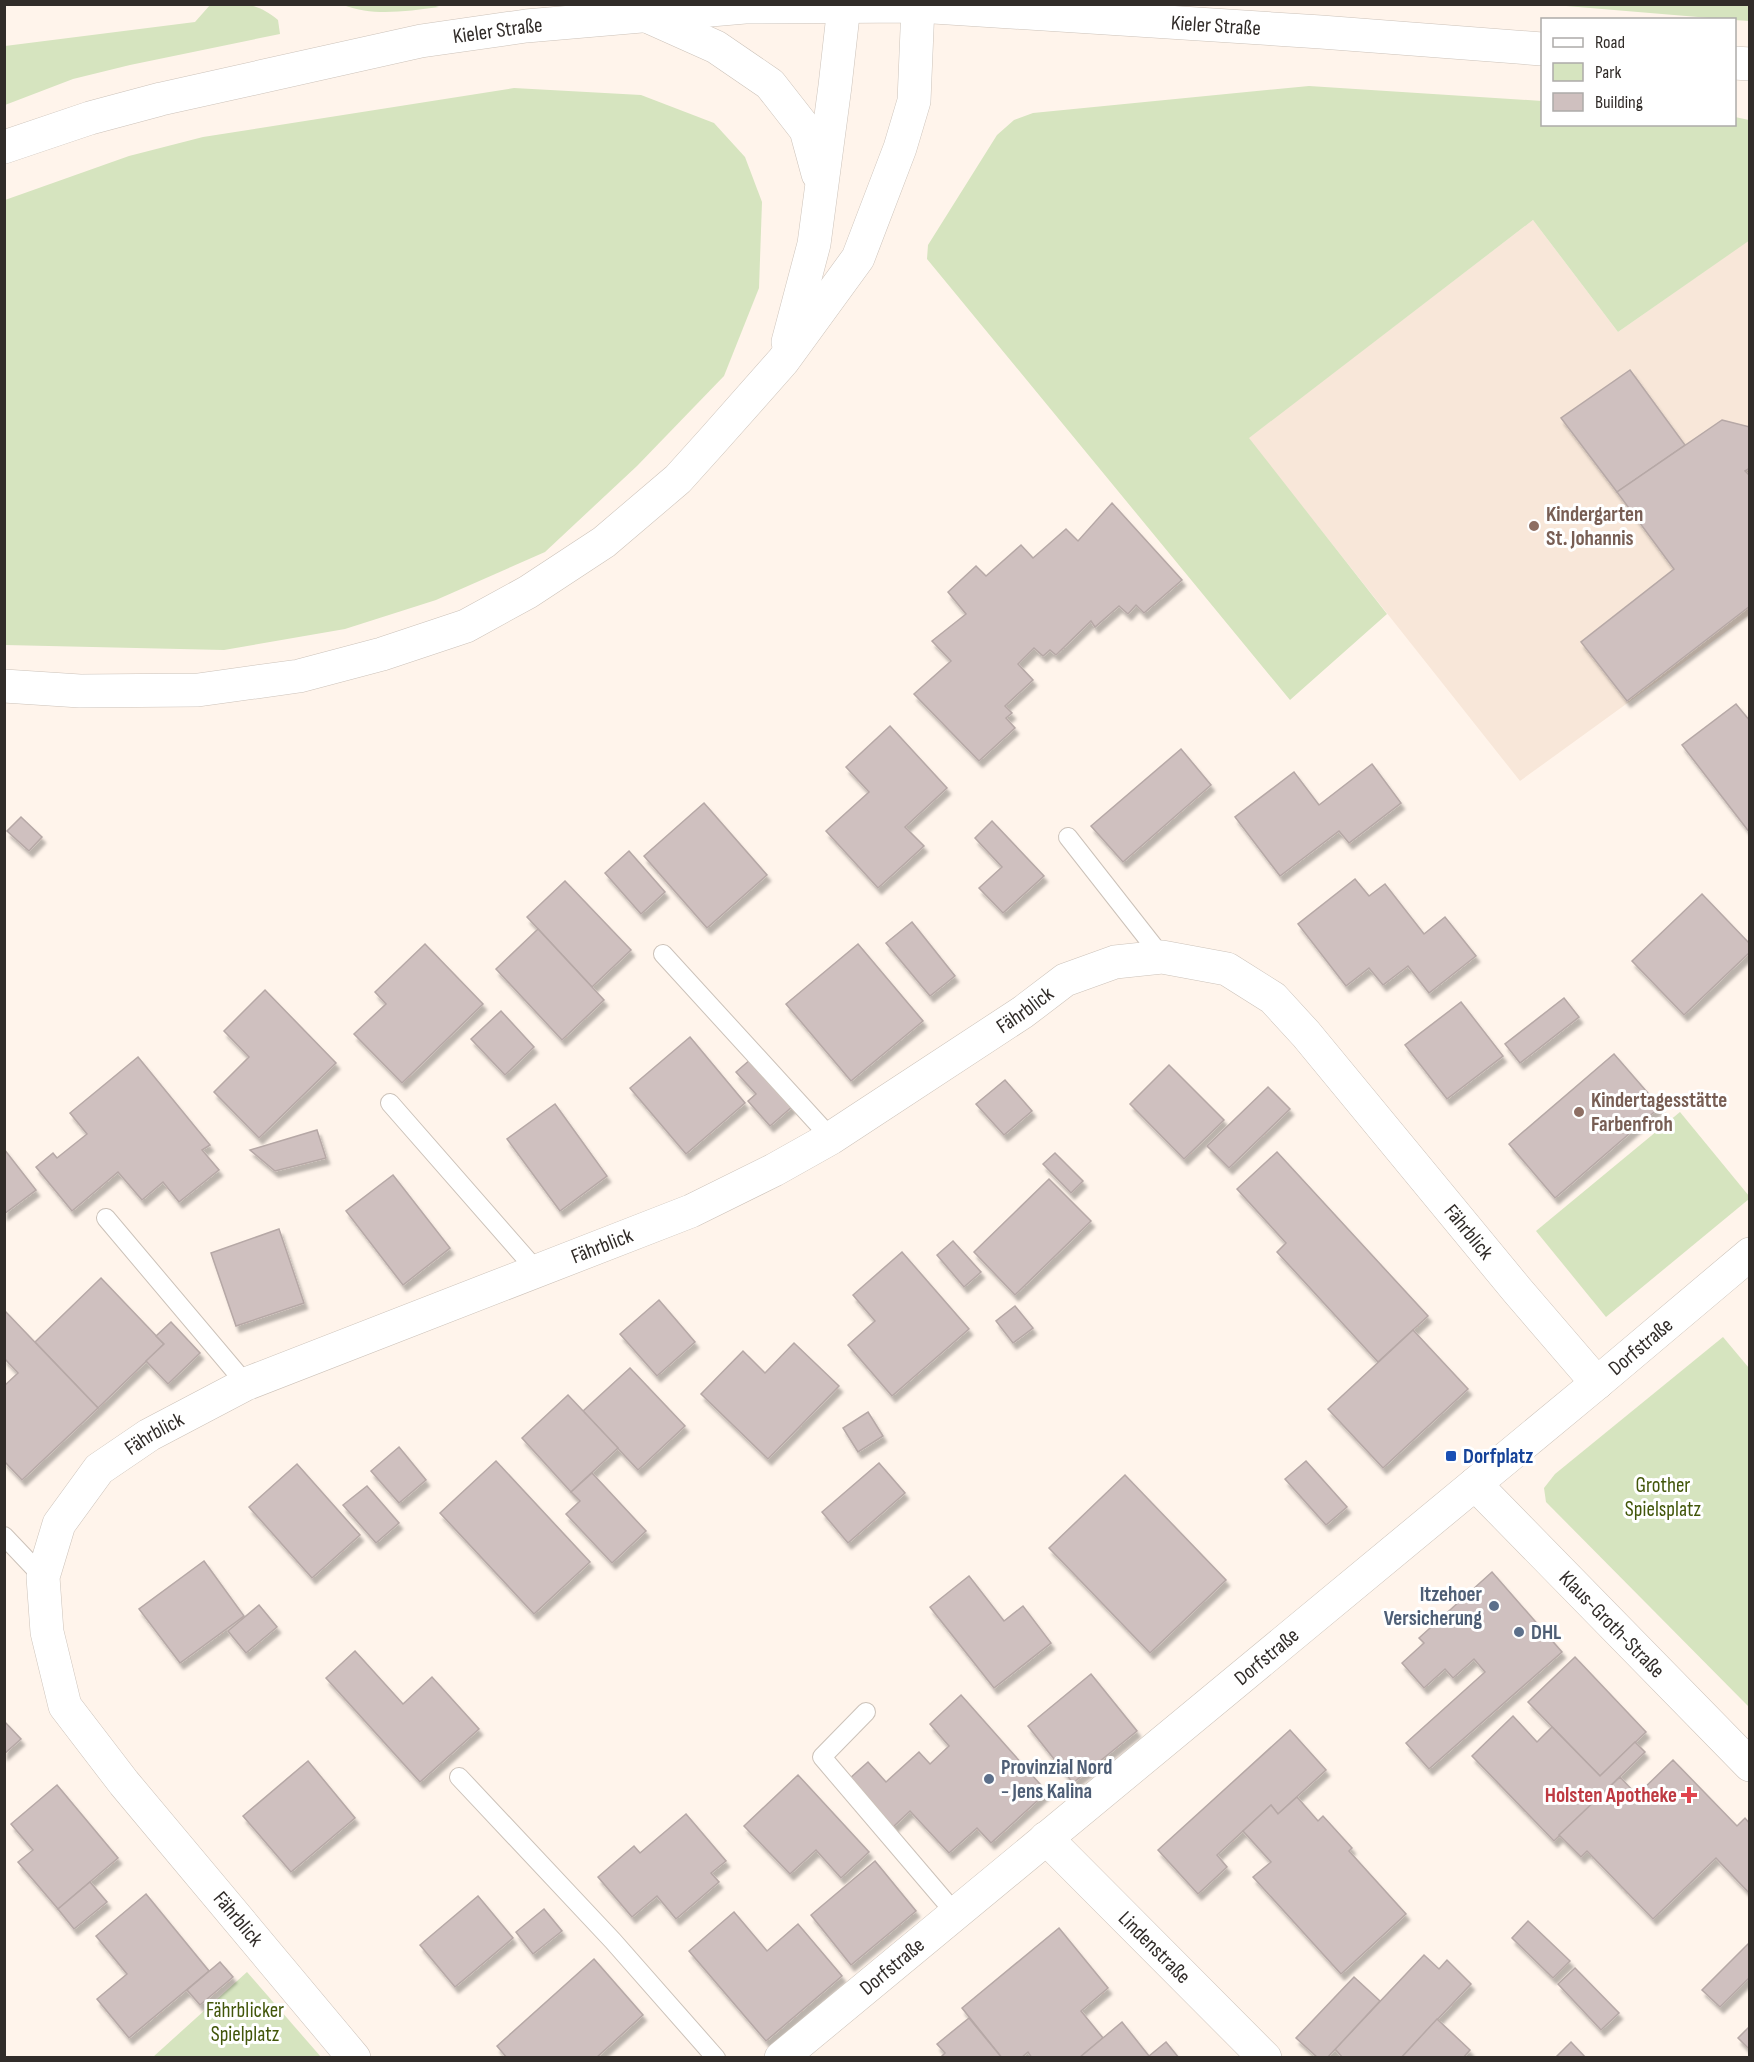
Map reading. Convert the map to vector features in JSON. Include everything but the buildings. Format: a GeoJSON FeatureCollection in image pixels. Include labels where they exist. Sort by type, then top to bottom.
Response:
{"type":"FeatureCollection","features":[{"type":"Feature","properties":{"kind":"street"},"geometry":{"type":"LineString","coordinates":[[783,361],[814,244],[844,6]]}},
{"type":"Feature","properties":{"kind":"street","name":"Kieler Straße"},"geometry":{"type":"LineString","coordinates":[[4,147],[90,118],[161,99],[421,40],[526,26],[746,7],[918,6],[1541,49]]}},
{"type":"Feature","properties":{"kind":"street"},"geometry":{"type":"LineString","coordinates":[[4,686],[80,691],[198,690],[300,676],[382,654],[466,626],[528,592],[604,542],[678,479],[783,361],[858,258],[900,148],[914,100],[918,6]]}},
{"type":"Feature","properties":{"kind":"street"},"geometry":{"type":"LineString","coordinates":[[645,15],[717,47],[770,84],[806,130],[822,189]]}},
{"type":"Feature","properties":{"kind":"street","name":"Fährblick"},"geometry":{"type":"LineString","coordinates":[[354,2058],[124,1783],[65,1706],[47,1632],[43,1577],[59,1524],[99,1469],[149,1435],[246,1384],[690,1211],[774,1170],[831,1138],[1023,1012],[1065,980],[1115,962],[1162,957],[1227,969],[1273,998],[1306,1034],[1517,1290],[1597,1383]]}},
{"type":"Feature","properties":{"kind":"street","name":"Dorfstraße"},"geometry":{"type":"LineString","coordinates":[[781,2058],[1597,1383],[1749,1254]]}},
{"type":"Feature","properties":{"kind":"street","name":"Klaus-Groth-Straße"},"geometry":{"type":"LineString","coordinates":[[1475,1484],[1749,1765]]}},
{"type":"Feature","properties":{"kind":"street","name":"Lindenstraße"},"geometry":{"type":"LineString","coordinates":[[1046,1838],[1265,2058]]}},
{"type":"Feature","properties":{"kind":"lane"},"geometry":{"type":"LineString","coordinates":[[1068,837],[1162,957]]}},
{"type":"Feature","properties":{"kind":"lane"},"geometry":{"type":"LineString","coordinates":[[663,954],[831,1138]]}},
{"type":"Feature","properties":{"kind":"lane"},"geometry":{"type":"LineString","coordinates":[[390,1103],[537,1271]]}},
{"type":"Feature","properties":{"kind":"lane"},"geometry":{"type":"LineString","coordinates":[[106,1218],[246,1384]]}},
{"type":"Feature","properties":{"kind":"lane"},"geometry":{"type":"LineString","coordinates":[[4,1536],[43,1577]]}},
{"type":"Feature","properties":{"kind":"lane"},"geometry":{"type":"LineString","coordinates":[[866,1712],[822,1757],[956,1913]]}},
{"type":"Feature","properties":{"kind":"lane"},"geometry":{"type":"LineString","coordinates":[[459,1777],[614,1941],[716,2058]]}},
{"type":"Feature","properties":{"kind":"shaded area","name":"Kindergarten St. Johannis"},"geometry":{"type":"Polygon","coordinates":[[[1533,220],[1618,332],[1749,240],[1749,615],[1520,781],[1248,438],[1533,220]]]}},
{"type":"Feature","properties":{"kind":"green space"},"geometry":{"type":"Polygon","coordinates":[[[210,5],[254,6],[278,20],[280,34],[73,79],[5,105],[5,46],[195,22],[210,5]]]}},
{"type":"Feature","properties":{"kind":"green space"},"geometry":{"type":"Polygon","coordinates":[[[343,5],[432,5],[439,7],[379,12],[343,5]]]}},
{"type":"Feature","properties":{"kind":"green space"},"geometry":{"type":"Polygon","coordinates":[[[1554,5],[1749,5],[1749,21],[1736,20],[1736,18],[1710,18],[1554,5]]]}},
{"type":"Feature","properties":{"kind":"green space"},"geometry":{"type":"Polygon","coordinates":[[[1309,86],[1541,101],[1541,126],[1736,126],[1736,117],[1749,120],[1750,240],[1618,332],[1533,220],[1249,438],[1387,614],[1290,700],[927,259],[928,245],[997,135],[1014,120],[1033,113],[1309,86]]]}},
{"type":"Feature","properties":{"kind":"green space"},"geometry":{"type":"Polygon","coordinates":[[[514,88],[641,95],[714,123],[745,157],[762,202],[759,288],[724,376],[637,466],[545,552],[436,600],[345,629],[224,650],[5,645],[5,200],[129,156],[203,137],[514,88]]]}},
{"type":"Feature","properties":{"kind":"green space"},"geometry":{"type":"Polygon","coordinates":[[[1680,1112],[1749,1196],[1749,1199],[1606,1317],[1536,1231],[1680,1112]]]}},
{"type":"Feature","properties":{"kind":"green space","name":"Grother Spielsplatz"},"geometry":{"type":"Polygon","coordinates":[[[1723,1337],[1749,1368],[1749,1707],[1546,1502],[1544,1488],[1555,1474],[1723,1337]]]}},
{"type":"Feature","properties":{"kind":"green space","name":"Fährblicker Spielplatz"},"geometry":{"type":"Polygon","coordinates":[[[247,1972],[321,2057],[153,2057],[247,1972]]]}},
{"type":"Feature","properties":{"kind":"place","name":"Kindergarten St. Johannis"},"geometry":{"type":"Point","coordinates":[1534,526]}},
{"type":"Feature","properties":{"kind":"place","name":"Kindertagesstätte Farbenfroh"},"geometry":{"type":"Point","coordinates":[1579,1112]}},
{"type":"Feature","properties":{"kind":"place","name":"Dorfplatz"},"geometry":{"type":"Point","coordinates":[1451,1456]}},
{"type":"Feature","properties":{"kind":"place","name":"Itzehoer Versicherung"},"geometry":{"type":"Point","coordinates":[1494,1606]}},
{"type":"Feature","properties":{"kind":"place","name":"DHL"},"geometry":{"type":"Point","coordinates":[1519,1632]}},
{"type":"Feature","properties":{"kind":"place","name":"Provinzial Nord - Jens Kalina"},"geometry":{"type":"Point","coordinates":[989,1779]}},
{"type":"Feature","properties":{"kind":"place","name":"Holsten Apotheke"},"geometry":{"type":"Point","coordinates":[1689,1795]}}]}
